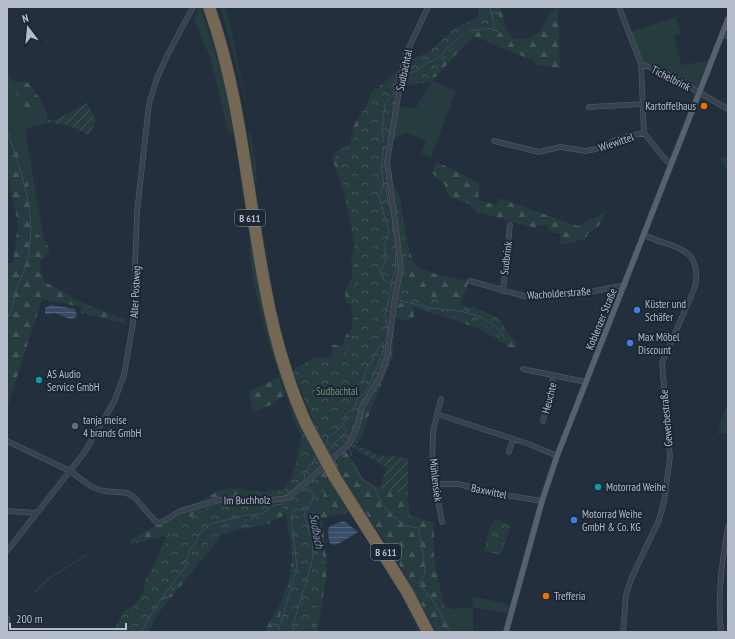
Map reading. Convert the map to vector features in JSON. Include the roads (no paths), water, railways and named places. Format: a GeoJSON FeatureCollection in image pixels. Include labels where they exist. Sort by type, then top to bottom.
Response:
{"type":"FeatureCollection","features":[{"type":"Feature","properties":{"kind":"highway","name":"B 611"},"geometry":{"type":"LineString","coordinates":[[206,7],[218,44],[233,108],[266,307],[282,370],[307,425],[334,476],[401,588],[425,632]]}},
{"type":"Feature","properties":{"kind":"highway","name":"B 611"},"geometry":{"type":"LineString","coordinates":[[212,7],[224,43],[238,107],[271,306],[288,368],[307,425]]}},
{"type":"Feature","properties":{"kind":"highway","name":"B 611"},"geometry":{"type":"LineString","coordinates":[[334,476],[410,591],[431,632]]}},
{"type":"Feature","properties":{"kind":"main road","name":"Koblenzer Straße"},"geometry":{"type":"LineString","coordinates":[[506,632],[542,501],[557,456],[700,93],[725,36],[728,19]]}},
{"type":"Feature","properties":{"kind":"street","name":"Alter Postweg"},"geometry":{"type":"LineString","coordinates":[[7,551],[70,471],[98,431],[114,402],[124,375],[133,323],[138,212],[149,104],[157,78],[165,60],[193,7]]}},
{"type":"Feature","properties":{"kind":"street","name":"Sudbachtal"},"geometry":{"type":"LineString","coordinates":[[336,456],[349,444],[357,427],[362,407],[380,377],[387,357],[395,297],[401,267],[387,162],[405,56],[428,7]]}},
{"type":"Feature","properties":{"kind":"street","name":"Tichelbrink"},"geometry":{"type":"LineString","coordinates":[[619,7],[641,64],[644,104],[644,133]]}},
{"type":"Feature","properties":{"kind":"street","name":"Tichelbrink"},"geometry":{"type":"LineString","coordinates":[[641,64],[667,74],[728,109]]}},
{"type":"Feature","properties":{"kind":"street"},"geometry":{"type":"LineString","coordinates":[[589,106],[644,104]]}},
{"type":"Feature","properties":{"kind":"street"},"geometry":{"type":"LineString","coordinates":[[644,133],[664,158],[672,165]]}},
{"type":"Feature","properties":{"kind":"street","name":"Wiewittel"},"geometry":{"type":"LineString","coordinates":[[494,141],[539,152],[560,147],[586,151],[596,149],[620,138],[644,133]]}},
{"type":"Feature","properties":{"kind":"street","name":"Sudbrink"},"geometry":{"type":"LineString","coordinates":[[502,291],[510,225]]}},
{"type":"Feature","properties":{"kind":"street","name":"Gewerbestraße"},"geometry":{"type":"LineString","coordinates":[[623,632],[626,595],[631,579],[659,520],[664,502],[670,457],[662,363],[695,287],[697,276],[695,265],[690,254],[684,249],[644,235]]}},
{"type":"Feature","properties":{"kind":"street","name":"Wacholderstraße"},"geometry":{"type":"LineString","coordinates":[[470,281],[524,296],[585,293],[625,285]]}},
{"type":"Feature","properties":{"kind":"street","name":"Heuchte"},"geometry":{"type":"LineString","coordinates":[[523,369],[586,382]]}},
{"type":"Feature","properties":{"kind":"street","name":"Heuchte"},"geometry":{"type":"LineString","coordinates":[[543,421],[554,376]]}},
{"type":"Feature","properties":{"kind":"street","name":"Mühlensiek"},"geometry":{"type":"LineString","coordinates":[[440,399],[433,432],[432,466],[442,522]]}},
{"type":"Feature","properties":{"kind":"street"},"geometry":{"type":"LineString","coordinates":[[437,414],[513,439],[557,456]]}},
{"type":"Feature","properties":{"kind":"street"},"geometry":{"type":"LineString","coordinates":[[509,452],[513,439]]}},
{"type":"Feature","properties":{"kind":"street"},"geometry":{"type":"LineString","coordinates":[[7,441],[70,471]]}},
{"type":"Feature","properties":{"kind":"street","name":"Im Buchholz"},"geometry":{"type":"LineString","coordinates":[[70,471],[92,487],[104,491],[127,493],[134,497],[156,522],[160,523],[180,511],[219,500],[229,499],[261,501],[288,498],[336,456]]}},
{"type":"Feature","properties":{"kind":"street","name":"Baxwittel"},"geometry":{"type":"LineString","coordinates":[[435,484],[459,484],[487,492],[542,501]]}},
{"type":"Feature","properties":{"kind":"street"},"geometry":{"type":"LineString","coordinates":[[7,511],[37,513]]}},
{"type":"Feature","properties":{"kind":"street"},"geometry":{"type":"LineString","coordinates":[[720,632],[719,618],[722,558],[728,527]]}},
{"type":"Feature","properties":{"kind":"street"},"geometry":{"type":"LineString","coordinates":[[7,618],[7,624]]}},
{"type":"Feature","properties":{"kind":"water"},"geometry":{"type":"Polygon","coordinates":[[[51,305],[75,309],[77,316],[70,319],[55,313],[45,314],[45,308],[51,305]]]}},
{"type":"Feature","properties":{"kind":"water"},"geometry":{"type":"Polygon","coordinates":[[[344,521],[358,532],[340,543],[333,545],[329,542],[328,530],[330,526],[344,521]]]}},
{"type":"Feature","properties":{"kind":"waterway","name":"Sudbach"},"geometry":{"type":"LineString","coordinates":[[470,31],[493,28],[494,25],[490,7]]}},
{"type":"Feature","properties":{"kind":"waterway","name":"Sudbach"},"geometry":{"type":"LineString","coordinates":[[406,74],[417,71],[424,65],[443,55],[447,48],[464,33]]}},
{"type":"Feature","properties":{"kind":"waterway","name":"Sudbach"},"geometry":{"type":"LineString","coordinates":[[384,142],[382,133],[385,104],[394,93],[397,74],[400,72]]}},
{"type":"Feature","properties":{"kind":"waterway"},"geometry":{"type":"LineString","coordinates":[[7,131],[24,185],[31,221],[28,257],[16,289],[12,309],[7,318]]}},
{"type":"Feature","properties":{"kind":"waterway","name":"Sudbach"},"geometry":{"type":"LineString","coordinates":[[384,146],[381,166],[384,186],[379,197],[389,232],[385,243],[385,263],[380,271],[384,280],[391,285]]}},
{"type":"Feature","properties":{"kind":"waterway","name":"Sudbach"},"geometry":{"type":"LineString","coordinates":[[385,186],[389,206],[392,212]]}},
{"type":"Feature","properties":{"kind":"waterway","name":"Sudbach"},"geometry":{"type":"LineString","coordinates":[[393,226],[394,235]]}},
{"type":"Feature","properties":{"kind":"waterway","name":"Sudbach"},"geometry":{"type":"LineString","coordinates":[[391,291],[392,279],[395,272],[396,252]]}},
{"type":"Feature","properties":{"kind":"waterway","name":"Sudbach"},"geometry":{"type":"LineString","coordinates":[[387,328],[385,315],[390,295]]}},
{"type":"Feature","properties":{"kind":"waterway"},"geometry":{"type":"LineString","coordinates":[[398,297],[401,301],[432,308],[473,314],[491,323],[499,330],[505,339]]}},
{"type":"Feature","properties":{"kind":"waterway","name":"Sudbach"},"geometry":{"type":"LineString","coordinates":[[358,398],[355,387],[364,379],[367,366],[370,365],[376,352],[385,340]]}},
{"type":"Feature","properties":{"kind":"waterway","name":"Sudbach"},"geometry":{"type":"LineString","coordinates":[[325,446],[328,438],[340,429],[345,420],[346,414],[354,408],[358,398],[365,393],[377,368],[384,349],[383,345]]}},
{"type":"Feature","properties":{"kind":"waterway","name":"Sudbach"},"geometry":{"type":"LineString","coordinates":[[328,451],[347,430],[343,425]]}},
{"type":"Feature","properties":{"kind":"waterway"},"geometry":{"type":"LineString","coordinates":[[341,437],[346,443]]}},
{"type":"Feature","properties":{"kind":"waterway"},"geometry":{"type":"LineString","coordinates":[[349,448],[352,456]]}},
{"type":"Feature","properties":{"kind":"waterway","name":"Sudbach"},"geometry":{"type":"LineString","coordinates":[[304,481],[305,472],[308,470],[309,465],[313,462],[317,453]]}},
{"type":"Feature","properties":{"kind":"waterway"},"geometry":{"type":"LineString","coordinates":[[352,461],[362,479],[374,487],[381,502],[393,517],[397,518],[401,525],[418,528]]}},
{"type":"Feature","properties":{"kind":"waterway"},"geometry":{"type":"LineString","coordinates":[[284,496],[300,484]]}},
{"type":"Feature","properties":{"kind":"waterway","name":"Sudbach"},"geometry":{"type":"LineString","coordinates":[[294,632],[294,622],[313,558],[312,537],[308,531],[309,526],[305,520],[306,518],[304,517],[305,510],[308,509],[314,496],[307,484]]}},
{"type":"Feature","properties":{"kind":"waterway"},"geometry":{"type":"LineString","coordinates":[[141,632],[160,600],[186,566],[183,564],[189,556],[189,551],[196,542],[198,536],[210,524],[246,515],[262,514],[274,505],[283,504],[283,500]]}},
{"type":"Feature","properties":{"kind":"waterway"},"geometry":{"type":"LineString","coordinates":[[278,632],[297,568],[291,515],[295,509],[305,510]]}},
{"type":"Feature","properties":{"kind":"waterway"},"geometry":{"type":"LineString","coordinates":[[419,529],[425,569],[424,575],[420,582],[426,593],[435,603],[450,632]]}},
{"type":"Feature","properties":{"kind":"place","name":"Kartoffelhaus"},"geometry":{"type":"Point","coordinates":[704,106]}},
{"type":"Feature","properties":{"kind":"place","name":"Küster und Schäfer"},"geometry":{"type":"Point","coordinates":[637,310]}},
{"type":"Feature","properties":{"kind":"place","name":"Max Möbel Discount"},"geometry":{"type":"Point","coordinates":[630,343]}},
{"type":"Feature","properties":{"kind":"place","name":"AS Audio Service GmbH"},"geometry":{"type":"Point","coordinates":[39,380]}},
{"type":"Feature","properties":{"kind":"place","name":"tanja meise 4 brands GmbH"},"geometry":{"type":"Point","coordinates":[75,426]}},
{"type":"Feature","properties":{"kind":"place","name":"Motorrad Weihe"},"geometry":{"type":"Point","coordinates":[598,487]}},
{"type":"Feature","properties":{"kind":"place","name":"Motorrad Weihe GmbH & Co. KG"},"geometry":{"type":"Point","coordinates":[574,520]}},
{"type":"Feature","properties":{"kind":"place","name":"Trefferia"},"geometry":{"type":"Point","coordinates":[546,596]}}]}
